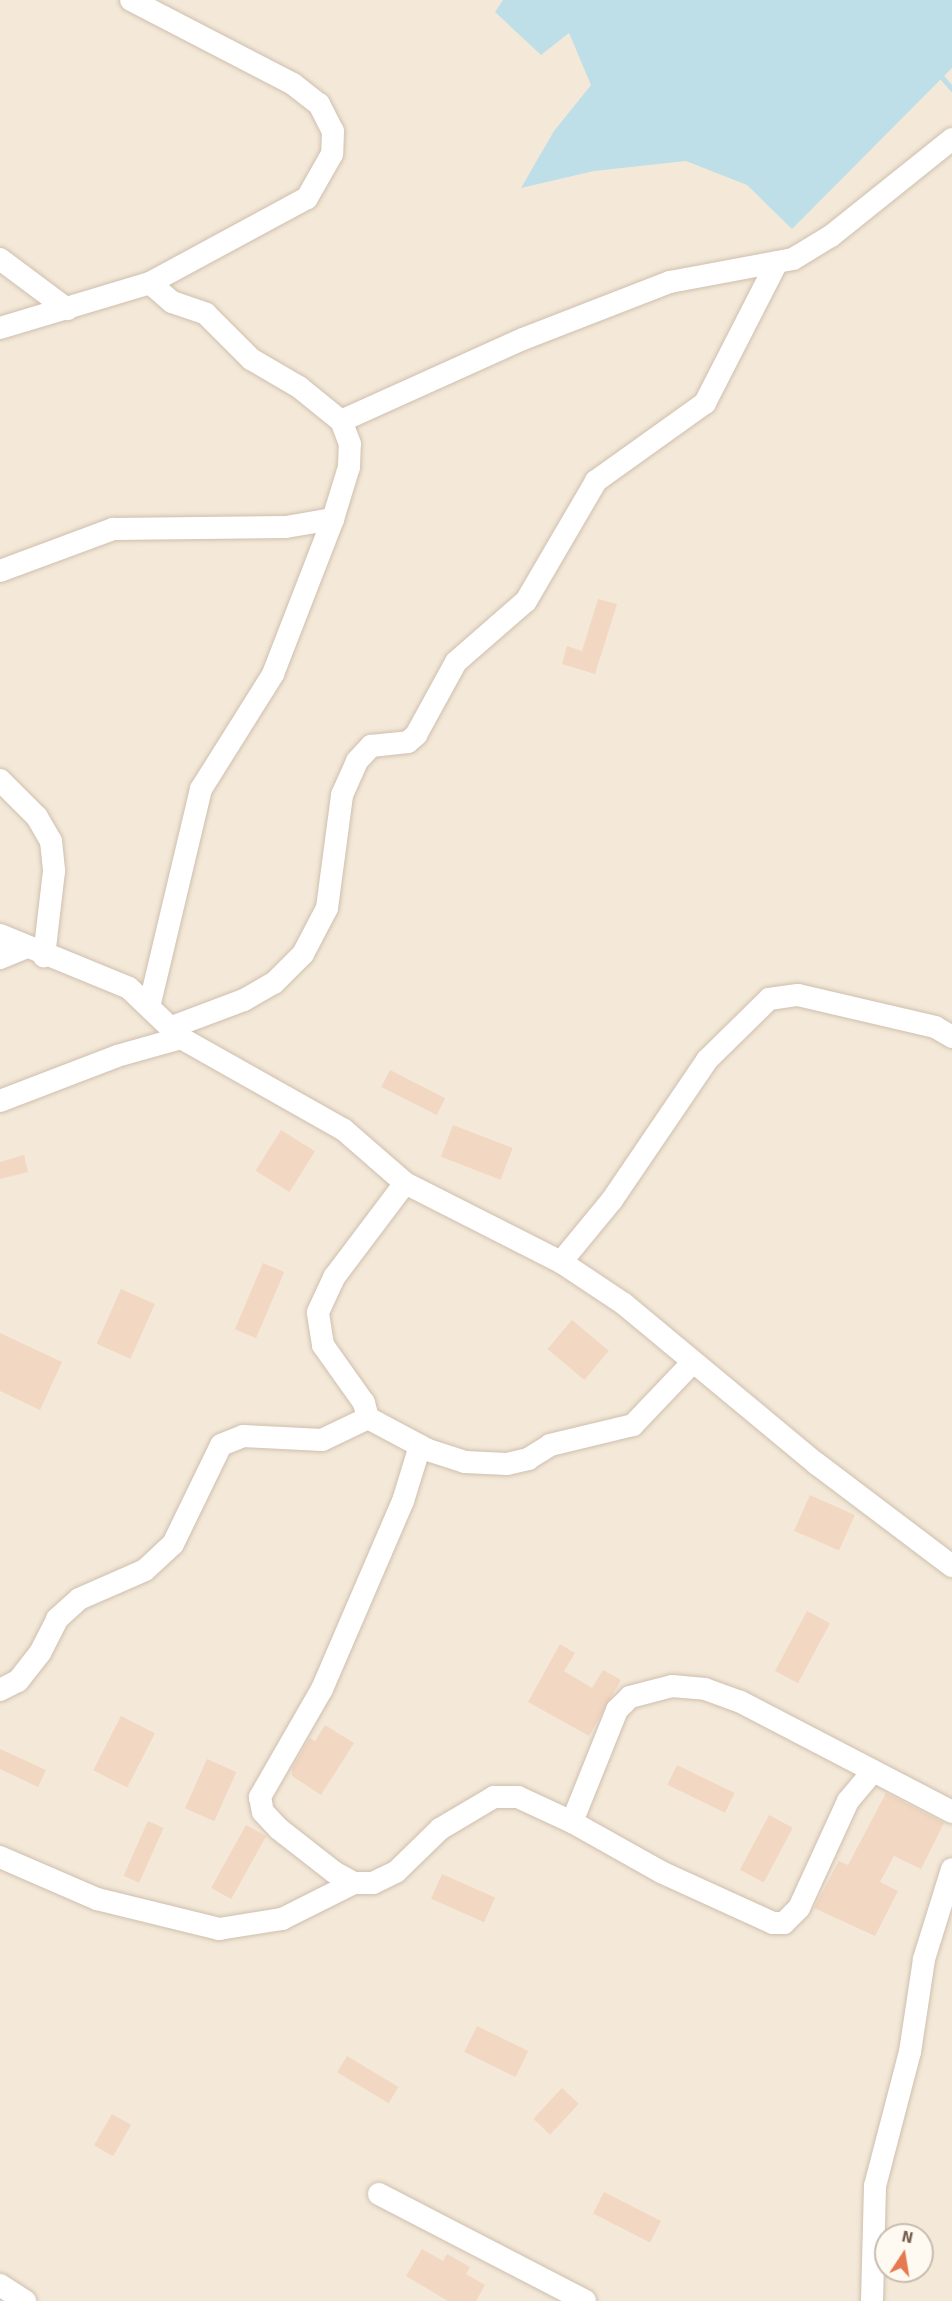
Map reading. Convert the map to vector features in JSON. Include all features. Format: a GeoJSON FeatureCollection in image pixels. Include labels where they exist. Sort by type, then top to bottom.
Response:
{"type":"FeatureCollection","features":[{"type":"Feature","properties":{"kind":"street"},"geometry":{"type":"LineString","coordinates":[[0,327],[150,283],[307,198],[332,154],[333,131],[320,104],[293,84],[131,0]]}},
{"type":"Feature","properties":{"kind":"street"},"geometry":{"type":"LineString","coordinates":[[341,421],[523,339],[670,282],[777,262],[831,236],[952,139]]}},
{"type":"Feature","properties":{"kind":"street"},"geometry":{"type":"LineString","coordinates":[[0,260],[67,309]]}},
{"type":"Feature","properties":{"kind":"street"},"geometry":{"type":"LineString","coordinates":[[0,1101],[177,1033],[274,983],[303,954],[327,908],[342,795],[357,761],[371,746],[408,742],[416,735],[456,662],[532,592],[596,481],[705,403],[777,262]]}},
{"type":"Feature","properties":{"kind":"street"},"geometry":{"type":"LineString","coordinates":[[150,283],[172,302],[206,314],[251,359],[299,387],[341,421],[350,444],[350,467],[333,519],[273,674],[201,789],[150,1003]]}},
{"type":"Feature","properties":{"kind":"street"},"geometry":{"type":"LineString","coordinates":[[0,571],[113,529],[286,527],[333,519]]}},
{"type":"Feature","properties":{"kind":"street"},"geometry":{"type":"LineString","coordinates":[[0,780],[37,817],[51,841],[54,871],[35,952]]}},
{"type":"Feature","properties":{"kind":"street"},"geometry":{"type":"LineString","coordinates":[[0,935],[35,952],[129,988],[150,1003],[177,1033],[344,1130],[405,1183],[561,1262],[624,1304],[692,1363],[952,1566]]}},
{"type":"Feature","properties":{"kind":"street"},"geometry":{"type":"LineString","coordinates":[[0,957],[35,952]]}},
{"type":"Feature","properties":{"kind":"street"},"geometry":{"type":"LineString","coordinates":[[561,1262],[612,1200],[707,1060],[769,999],[798,994],[935,1027],[952,1037]]}},
{"type":"Feature","properties":{"kind":"street"},"geometry":{"type":"LineString","coordinates":[[405,1183],[334,1276],[318,1312],[323,1346],[364,1402],[368,1418],[420,1446],[465,1462],[528,1459],[550,1445],[633,1425],[692,1363]]}},
{"type":"Feature","properties":{"kind":"street"},"geometry":{"type":"LineString","coordinates":[[0,1690],[18,1681],[40,1653],[57,1619],[79,1599],[145,1570],[173,1544],[221,1445],[243,1436],[322,1440],[368,1418]]}},
{"type":"Feature","properties":{"kind":"street"},"geometry":{"type":"LineString","coordinates":[[354,1883],[279,1829],[263,1812],[260,1797],[322,1689],[403,1501],[420,1446]]}},
{"type":"Feature","properties":{"kind":"street"},"geometry":{"type":"LineString","coordinates":[[572,1822],[617,1710],[647,1690],[705,1689],[732,1699],[952,1812]]}},
{"type":"Feature","properties":{"kind":"street"},"geometry":{"type":"LineString","coordinates":[[0,1857],[97,1899],[219,1929],[282,1919],[354,1883],[373,1883],[396,1872],[440,1829],[494,1797],[518,1797],[572,1822],[661,1872],[773,1923],[784,1923],[799,1908],[848,1801],[873,1771]]}},
{"type":"Feature","properties":{"kind":"street"},"geometry":{"type":"LineString","coordinates":[[872,2301],[875,2186],[910,2052],[924,1959],[952,1869]]}},
{"type":"Feature","properties":{"kind":"street"},"geometry":{"type":"LineString","coordinates":[[379,2194],[585,2301]]}},
{"type":"Feature","properties":{"kind":"street"},"geometry":{"type":"LineString","coordinates":[[0,2285],[25,2301]]}},
{"type":"Feature","properties":{"kind":"shaded area"},"geometry":{"type":"Polygon","coordinates":[[[0,0],[952,0],[952,2301],[0,2301],[0,0]]]}},
{"type":"Feature","properties":{"kind":"water"},"geometry":{"type":"Polygon","coordinates":[[[503,0],[952,0],[952,68],[792,229],[747,185],[686,161],[594,171],[521,188],[554,131],[591,85],[569,33],[541,55],[495,12],[503,0]]]}},
{"type":"Feature","properties":{"kind":"building"},"geometry":{"type":"Polygon","coordinates":[[[598,599],[617,604],[595,674],[562,664],[567,646],[582,651],[598,599]]]}},
{"type":"Feature","properties":{"kind":"building"},"geometry":{"type":"Polygon","coordinates":[[[390,1070],[445,1098],[437,1115],[381,1087],[390,1070]]]}},
{"type":"Feature","properties":{"kind":"building"},"geometry":{"type":"Polygon","coordinates":[[[453,1125],[513,1148],[501,1180],[441,1157],[453,1125]]]}},
{"type":"Feature","properties":{"kind":"building"},"geometry":{"type":"Polygon","coordinates":[[[281,1130],[315,1151],[289,1192],[256,1171],[281,1130]]]}},
{"type":"Feature","properties":{"kind":"building"},"geometry":{"type":"Polygon","coordinates":[[[24,1155],[28,1172],[0,1179],[0,1162],[24,1155]]]}},
{"type":"Feature","properties":{"kind":"building"},"geometry":{"type":"Polygon","coordinates":[[[263,1263],[284,1272],[256,1338],[235,1329],[263,1263]]]}},
{"type":"Feature","properties":{"kind":"building"},"geometry":{"type":"Polygon","coordinates":[[[121,1289],[155,1304],[130,1359],[97,1344],[121,1289]]]}},
{"type":"Feature","properties":{"kind":"building"},"geometry":{"type":"Polygon","coordinates":[[[572,1320],[609,1351],[584,1380],[548,1349],[572,1320]]]}},
{"type":"Feature","properties":{"kind":"building"},"geometry":{"type":"Polygon","coordinates":[[[0,1333],[62,1362],[40,1410],[0,1391],[0,1333]]]}},
{"type":"Feature","properties":{"kind":"building"},"geometry":{"type":"Polygon","coordinates":[[[810,1495],[855,1515],[839,1551],[794,1531],[810,1495]]]}},
{"type":"Feature","properties":{"kind":"building"},"geometry":{"type":"Polygon","coordinates":[[[807,1611],[830,1623],[798,1683],[775,1671],[807,1611]]]}},
{"type":"Feature","properties":{"kind":"building"},"geometry":{"type":"Polygon","coordinates":[[[560,1644],[575,1653],[564,1671],[592,1688],[603,1670],[621,1680],[589,1736],[528,1702],[560,1644]]]}},
{"type":"Feature","properties":{"kind":"building"},"geometry":{"type":"Polygon","coordinates":[[[121,1716],[155,1733],[127,1788],[93,1770],[121,1716]]]}},
{"type":"Feature","properties":{"kind":"building"},"geometry":{"type":"Polygon","coordinates":[[[325,1725],[354,1743],[321,1795],[292,1776],[292,1768],[310,1738],[315,1741],[325,1725]]]}},
{"type":"Feature","properties":{"kind":"building"},"geometry":{"type":"Polygon","coordinates":[[[0,1749],[46,1770],[38,1787],[0,1769],[0,1749]]]}},
{"type":"Feature","properties":{"kind":"building"},"geometry":{"type":"Polygon","coordinates":[[[207,1759],[236,1772],[214,1821],[185,1808],[207,1759]]]}},
{"type":"Feature","properties":{"kind":"building"},"geometry":{"type":"Polygon","coordinates":[[[677,1765],[735,1793],[725,1813],[667,1785],[677,1765]]]}},
{"type":"Feature","properties":{"kind":"building"},"geometry":{"type":"Polygon","coordinates":[[[886,1793],[944,1823],[921,1869],[894,1856],[880,1882],[898,1891],[875,1936],[814,1908],[839,1861],[848,1865],[886,1793]]]}},
{"type":"Feature","properties":{"kind":"building"},"geometry":{"type":"Polygon","coordinates":[[[769,1815],[793,1828],[764,1882],[740,1870],[769,1815]]]}},
{"type":"Feature","properties":{"kind":"building"},"geometry":{"type":"Polygon","coordinates":[[[148,1821],[164,1828],[139,1883],[124,1876],[148,1821]]]}},
{"type":"Feature","properties":{"kind":"building"},"geometry":{"type":"Polygon","coordinates":[[[246,1825],[266,1836],[231,1899],[211,1888],[246,1825]]]}},
{"type":"Feature","properties":{"kind":"building"},"geometry":{"type":"Polygon","coordinates":[[[442,1874],[495,1898],[484,1922],[431,1899],[442,1874]]]}},
{"type":"Feature","properties":{"kind":"building"},"geometry":{"type":"Polygon","coordinates":[[[477,2026],[528,2051],[516,2077],[464,2052],[477,2026]]]}},
{"type":"Feature","properties":{"kind":"building"},"geometry":{"type":"Polygon","coordinates":[[[347,2056],[398,2087],[389,2103],[337,2072],[347,2056]]]}},
{"type":"Feature","properties":{"kind":"building"},"geometry":{"type":"Polygon","coordinates":[[[562,2088],[579,2104],[550,2134],[533,2119],[562,2088]]]}},
{"type":"Feature","properties":{"kind":"building"},"geometry":{"type":"Polygon","coordinates":[[[112,2114],[131,2125],[113,2156],[94,2145],[112,2114]]]}},
{"type":"Feature","properties":{"kind":"building"},"geometry":{"type":"Polygon","coordinates":[[[604,2192],[661,2221],[650,2242],[593,2213],[604,2192]]]}},
{"type":"Feature","properties":{"kind":"building"},"geometry":{"type":"Polygon","coordinates":[[[422,2249],[443,2261],[447,2254],[470,2267],[466,2274],[485,2285],[476,2301],[448,2301],[406,2276],[422,2249]]]}},
{"type":"Feature","properties":{"kind":"waterway"},"geometry":{"type":"LineString","coordinates":[[939,74],[952,89]]}}]}
